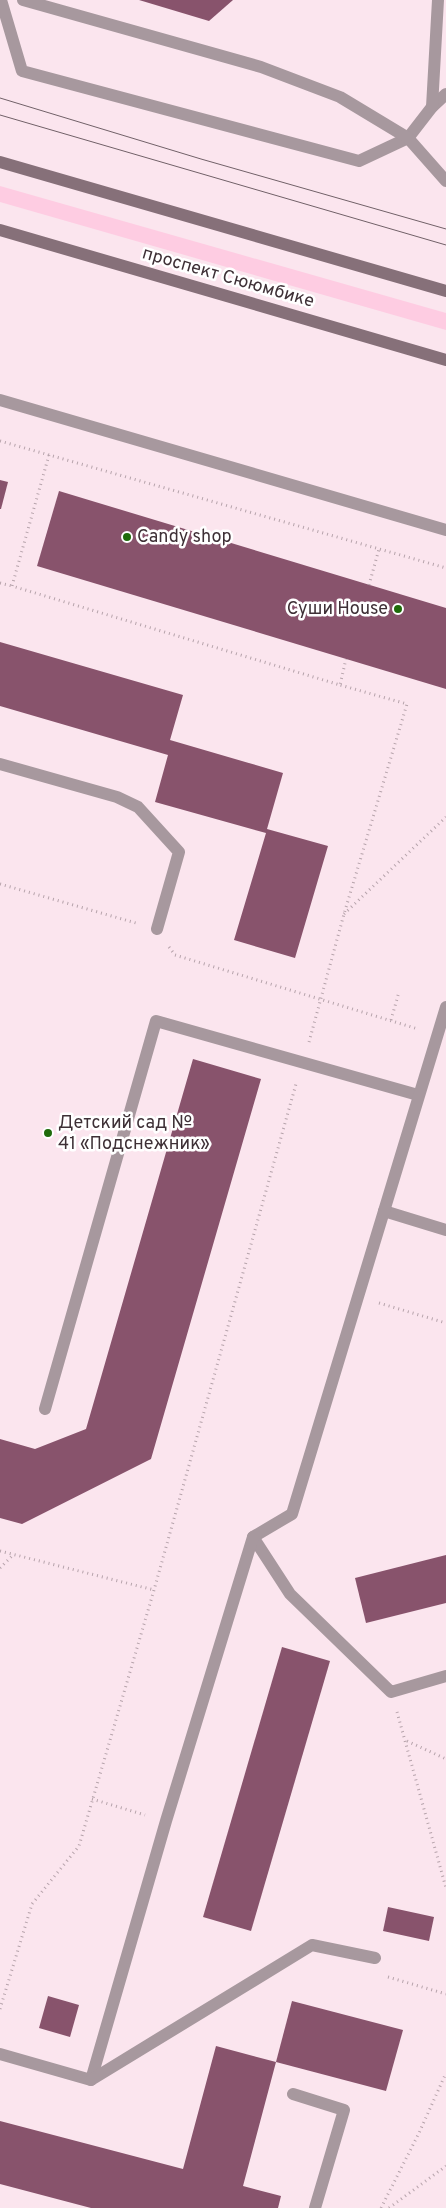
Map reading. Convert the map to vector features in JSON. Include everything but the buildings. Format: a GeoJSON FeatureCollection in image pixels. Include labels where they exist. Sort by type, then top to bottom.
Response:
{"type":"FeatureCollection","features":[{"type":"Feature","properties":{"kind":"main road"},"geometry":{"type":"LineString","coordinates":[[0,162],[446,291]]}},
{"type":"Feature","properties":{"kind":"main road","name":"проспект Сююмбике"},"geometry":{"type":"LineString","coordinates":[[0,230],[446,360]]}},
{"type":"Feature","properties":{"kind":"street"},"geometry":{"type":"LineString","coordinates":[[1,0],[22,71],[359,161],[408,138],[432,107],[446,94]]}},
{"type":"Feature","properties":{"kind":"street"},"geometry":{"type":"LineString","coordinates":[[23,0],[261,67],[340,97],[408,138],[446,181]]}},
{"type":"Feature","properties":{"kind":"street"},"geometry":{"type":"LineString","coordinates":[[432,107],[438,0]]}},
{"type":"Feature","properties":{"kind":"street"},"geometry":{"type":"LineString","coordinates":[[0,400],[446,530]]}},
{"type":"Feature","properties":{"kind":"street"},"geometry":{"type":"LineString","coordinates":[[0,764],[117,797],[138,806],[179,852],[157,929]]}},
{"type":"Feature","properties":{"kind":"street"},"geometry":{"type":"LineString","coordinates":[[91,2080],[166,1821],[253,1537],[292,1514],[446,1007]]}},
{"type":"Feature","properties":{"kind":"street"},"geometry":{"type":"LineString","coordinates":[[46,1409],[156,1021],[418,1096]]}},
{"type":"Feature","properties":{"kind":"street"},"geometry":{"type":"LineString","coordinates":[[384,1211],[446,1230]]}},
{"type":"Feature","properties":{"kind":"street"},"geometry":{"type":"LineString","coordinates":[[253,1537],[290,1594],[391,1692],[446,1676]]}},
{"type":"Feature","properties":{"kind":"street"},"geometry":{"type":"LineString","coordinates":[[0,2054],[91,2080],[312,1945],[376,1958]]}},
{"type":"Feature","properties":{"kind":"street"},"geometry":{"type":"LineString","coordinates":[[293,2094],[344,2110],[314,2208]]}},
{"type":"Feature","properties":{"kind":"path"},"geometry":{"type":"LineString","coordinates":[[0,441],[446,568]]}},
{"type":"Feature","properties":{"kind":"path"},"geometry":{"type":"LineString","coordinates":[[12,586],[49,455]]}},
{"type":"Feature","properties":{"kind":"path"},"geometry":{"type":"LineString","coordinates":[[369,584],[379,549]]}},
{"type":"Feature","properties":{"kind":"path"},"geometry":{"type":"LineString","coordinates":[[0,583],[407,704],[344,914],[322,999],[302,1062],[154,1590],[79,1846],[32,1904],[0,2009]]}},
{"type":"Feature","properties":{"kind":"path"},"geometry":{"type":"LineString","coordinates":[[340,685],[346,659]]}},
{"type":"Feature","properties":{"kind":"path"},"geometry":{"type":"LineString","coordinates":[[344,914],[446,817]]}},
{"type":"Feature","properties":{"kind":"path"},"geometry":{"type":"LineString","coordinates":[[295,991],[437,1035]]}},
{"type":"Feature","properties":{"kind":"path"},"geometry":{"type":"LineString","coordinates":[[391,1020],[399,992]]}},
{"type":"Feature","properties":{"kind":"path"},"geometry":{"type":"LineString","coordinates":[[358,1297],[446,1323]]}},
{"type":"Feature","properties":{"kind":"path"},"geometry":{"type":"LineString","coordinates":[[0,1551],[154,1590]]}},
{"type":"Feature","properties":{"kind":"path"},"geometry":{"type":"LineString","coordinates":[[0,1568],[13,1555]]}},
{"type":"Feature","properties":{"kind":"path"},"geometry":{"type":"LineString","coordinates":[[391,1692],[407,1741],[446,1888]]}},
{"type":"Feature","properties":{"kind":"path"},"geometry":{"type":"LineString","coordinates":[[407,1741],[446,1759]]}},
{"type":"Feature","properties":{"kind":"path"},"geometry":{"type":"LineString","coordinates":[[92,1799],[166,1821]]}},
{"type":"Feature","properties":{"kind":"path"},"geometry":{"type":"LineString","coordinates":[[376,1958],[388,1978],[446,1994]]}},
{"type":"Feature","properties":{"kind":"path"},"geometry":{"type":"LineString","coordinates":[[381,2208],[419,2133],[446,2073]]}},
{"type":"Feature","properties":{"kind":"path"},"geometry":{"type":"LineString","coordinates":[[389,2208],[446,2166]]}},
{"type":"Feature","properties":{"kind":"shaded area"},"geometry":{"type":"Polygon","coordinates":[[[0,186],[446,313],[446,330],[0,202],[0,186]]]}},
{"type":"Feature","properties":{"kind":"tram line"},"geometry":{"type":"LineString","coordinates":[[0,98],[201,159],[446,229]]}},
{"type":"Feature","properties":{"kind":"tram line"},"geometry":{"type":"LineString","coordinates":[[0,115],[446,245]]}},
{"type":"Feature","properties":{"kind":"place","name":"Candy shop"},"geometry":{"type":"Point","coordinates":[127,537]}},
{"type":"Feature","properties":{"kind":"place","name":"Суши House"},"geometry":{"type":"Point","coordinates":[398,609]}},
{"type":"Feature","properties":{"kind":"place","name":"Детский сад № 41 «Подснежник»"},"geometry":{"type":"Point","coordinates":[48,1133]}}]}
